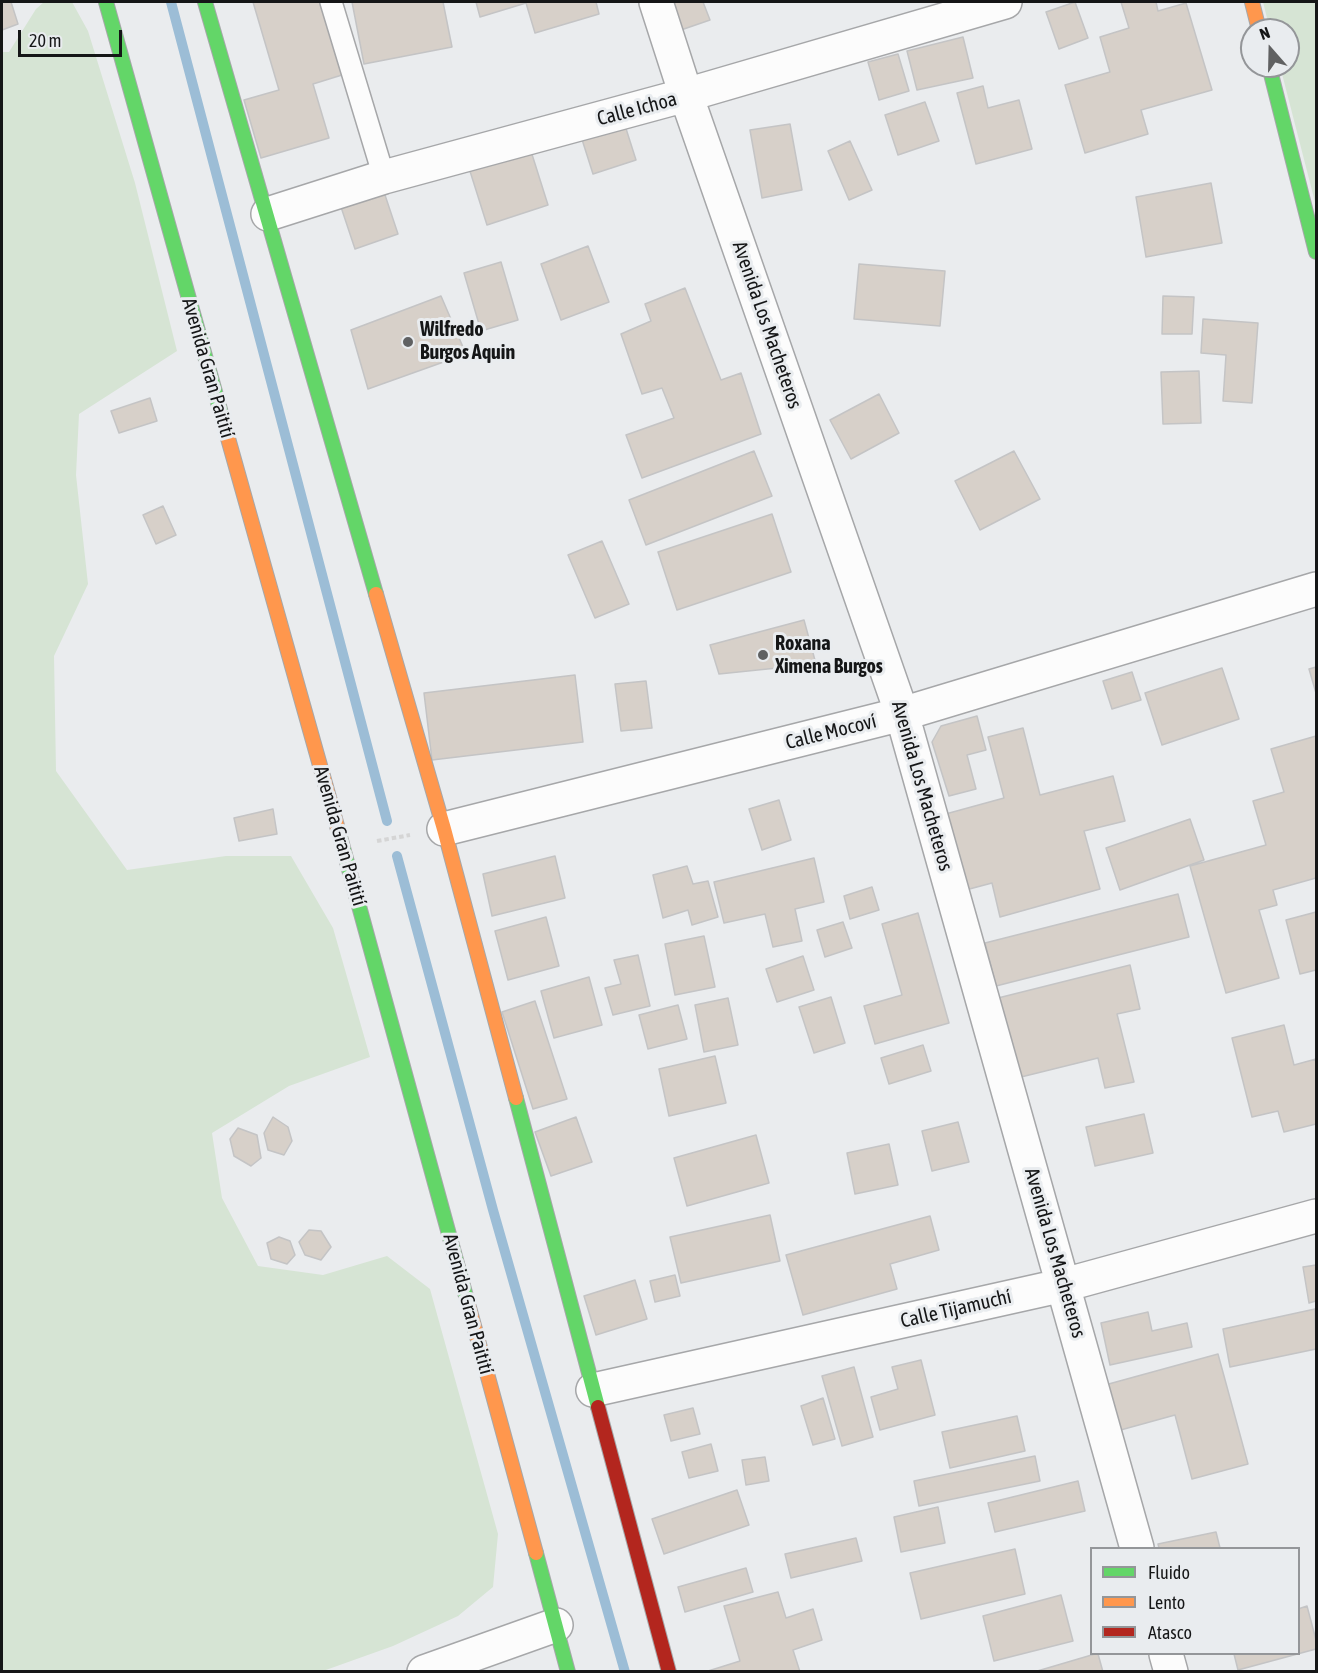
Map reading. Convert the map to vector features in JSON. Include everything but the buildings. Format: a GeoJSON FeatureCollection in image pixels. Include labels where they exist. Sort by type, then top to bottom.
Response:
{"type":"FeatureCollection","features":[{"type":"Feature","properties":{"kind":"street","name":"Avenida Gran Paitití"},"geometry":{"type":"LineString","coordinates":[[105,2],[343,847],[568,1671]]}},
{"type":"Feature","properties":{"kind":"street"},"geometry":{"type":"LineString","coordinates":[[205,2],[444,829],[669,1671]]}},
{"type":"Feature","properties":{"kind":"street","name":"Avenida Los Macheteros"},"geometry":{"type":"LineString","coordinates":[[656,2],[686,95],[902,714],[1137,1547]]}},
{"type":"Feature","properties":{"kind":"street","name":"Calle Ichoa"},"geometry":{"type":"LineString","coordinates":[[268,214],[384,177],[686,95],[1005,2]]}},
{"type":"Feature","properties":{"kind":"street"},"geometry":{"type":"LineString","coordinates":[[1252,2],[1256,18]]}},
{"type":"Feature","properties":{"kind":"street"},"geometry":{"type":"LineString","coordinates":[[1272,78],[1317,252]]}},
{"type":"Feature","properties":{"kind":"street","name":"Calle Mocoví"},"geometry":{"type":"LineString","coordinates":[[444,829],[902,714],[1317,589]]}},
{"type":"Feature","properties":{"kind":"street","name":"Calle Tijamuchí"},"geometry":{"type":"LineString","coordinates":[[593,1390],[1064,1285],[1317,1216]]}},
{"type":"Feature","properties":{"kind":"street"},"geometry":{"type":"LineString","coordinates":[[424,1671],[556,1625]]}},
{"type":"Feature","properties":{"kind":"street"},"geometry":{"type":"LineString","coordinates":[[1167,1655],[1171,1671]]}},
{"type":"Feature","properties":{"kind":"lane"},"geometry":{"type":"LineString","coordinates":[[331,2],[384,177]]}},
{"type":"Feature","properties":{"kind":"path"},"geometry":{"type":"LineString","coordinates":[[343,847],[444,829]]}},
{"type":"Feature","properties":{"kind":"green space"},"geometry":{"type":"Polygon","coordinates":[[[44,2],[72,2],[88,31],[135,183],[177,351],[79,414],[76,475],[88,584],[54,656],[56,771],[127,870],[226,856],[291,856],[333,928],[370,1057],[289,1086],[212,1133],[222,1198],[258,1266],[323,1275],[387,1256],[430,1289],[498,1534],[493,1587],[458,1616],[393,1646],[323,1671],[2,1671],[2,52],[9,52],[36,9],[44,2]]]}},
{"type":"Feature","properties":{"kind":"green space"},"geometry":{"type":"Polygon","coordinates":[[[1263,2],[1316,2],[1316,206],[1283,78],[1300,78],[1300,18],[1267,18],[1263,2]]]}},
{"type":"Feature","properties":{"kind":"waterway"},"geometry":{"type":"LineString","coordinates":[[171,2],[387,821]]}},
{"type":"Feature","properties":{"kind":"waterway"},"geometry":{"type":"LineString","coordinates":[[397,856],[493,1210],[625,1672]]}},
{"type":"Feature","properties":{"kind":"traffic: fast"},"geometry":{"type":"LineString","coordinates":[[106,2],[224,424]]}},
{"type":"Feature","properties":{"kind":"traffic: fast"},"geometry":{"type":"LineString","coordinates":[[205,2],[376,594]]}},
{"type":"Feature","properties":{"kind":"traffic: fast"},"geometry":{"type":"LineString","coordinates":[[1272,78],[1316,252]]}},
{"type":"Feature","properties":{"kind":"traffic: fast"},"geometry":{"type":"LineString","coordinates":[[339,833],[467,1300]]}},
{"type":"Feature","properties":{"kind":"traffic: fast"},"geometry":{"type":"LineString","coordinates":[[516,1098],[598,1407]]}},
{"type":"Feature","properties":{"kind":"traffic: fast"},"geometry":{"type":"LineString","coordinates":[[536,1553],[568,1672]]}},
{"type":"Feature","properties":{"kind":"traffic: slow"},"geometry":{"type":"LineString","coordinates":[[1252,2],[1256,18]]}},
{"type":"Feature","properties":{"kind":"traffic: slow"},"geometry":{"type":"LineString","coordinates":[[224,424],[339,833]]}},
{"type":"Feature","properties":{"kind":"traffic: slow"},"geometry":{"type":"LineString","coordinates":[[376,594],[444,829],[516,1098]]}},
{"type":"Feature","properties":{"kind":"traffic: slow"},"geometry":{"type":"LineString","coordinates":[[467,1300],[536,1553]]}},
{"type":"Feature","properties":{"kind":"traffic: jam"},"geometry":{"type":"LineString","coordinates":[[598,1407],[669,1672]]}},
{"type":"Feature","properties":{"kind":"place","name":"Wilfredo Burgos Aquin"},"geometry":{"type":"Point","coordinates":[408,342]}},
{"type":"Feature","properties":{"kind":"place","name":"Roxana Ximena Burgos"},"geometry":{"type":"Point","coordinates":[763,655]}}]}
